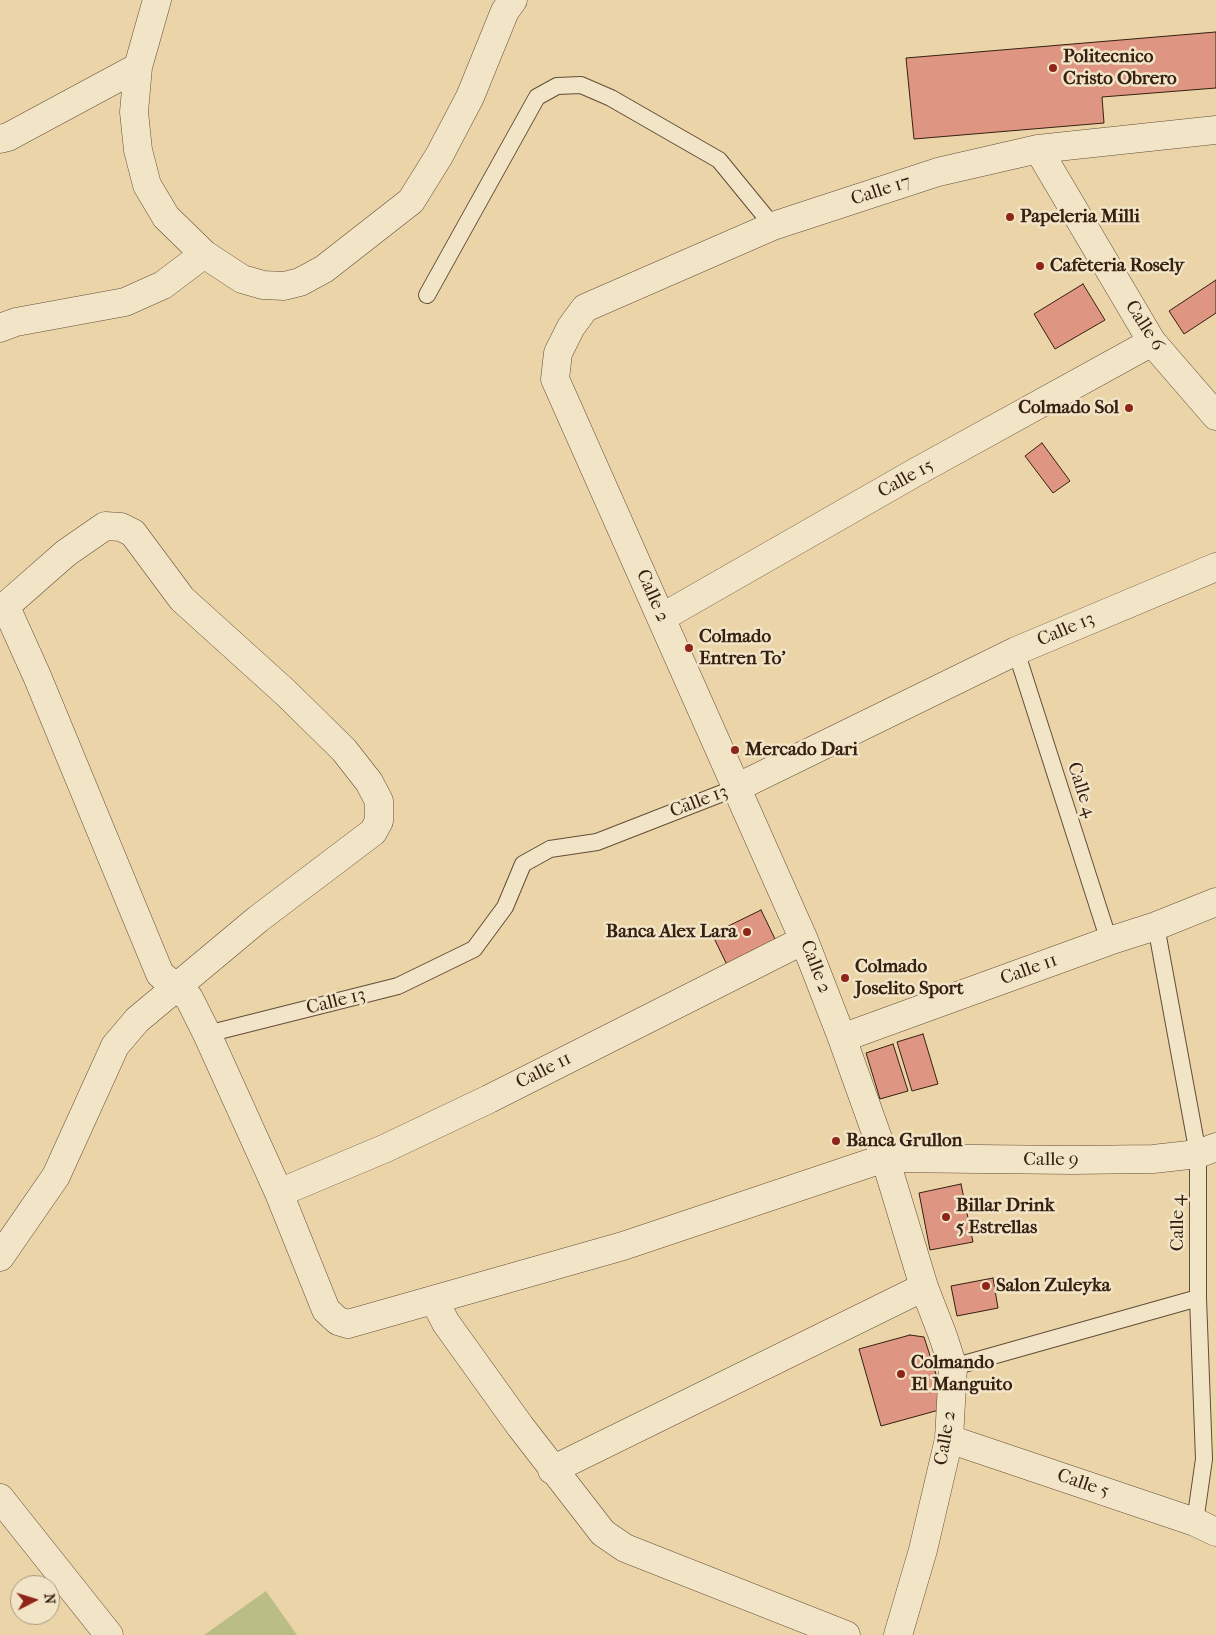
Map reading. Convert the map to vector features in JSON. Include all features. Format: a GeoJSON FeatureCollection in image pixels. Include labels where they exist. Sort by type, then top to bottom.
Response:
{"type":"FeatureCollection","features":[{"type":"Feature","properties":{"kind":"street"},"geometry":{"type":"LineString","coordinates":[[155,1],[138,68],[134,112],[138,150],[148,185],[166,218],[204,254],[242,279],[263,285],[284,286],[300,282],[324,269],[411,201],[439,156],[470,97],[505,11],[513,0]]}},
{"type":"Feature","properties":{"kind":"street"},"geometry":{"type":"LineString","coordinates":[[0,139],[8,137],[138,68]]}},
{"type":"Feature","properties":{"kind":"street","name":"Calle 17"},"geometry":{"type":"LineString","coordinates":[[571,327],[585,308],[773,226],[938,172],[1038,149],[1216,130]]}},
{"type":"Feature","properties":{"kind":"street","name":"Calle 6"},"geometry":{"type":"LineString","coordinates":[[1038,149],[1152,342],[1216,416]]}},
{"type":"Feature","properties":{"kind":"street"},"geometry":{"type":"LineString","coordinates":[[0,328],[16,322],[125,302],[163,285],[204,254]]}},
{"type":"Feature","properties":{"kind":"street","name":"Calle 2"},"geometry":{"type":"LineString","coordinates":[[571,327],[558,353],[555,379],[738,787],[804,940],[885,1158],[924,1287],[953,1367],[949,1439],[923,1550],[898,1635]]}},
{"type":"Feature","properties":{"kind":"street","name":"Calle 15"},"geometry":{"type":"LineString","coordinates":[[661,618],[1152,342]]}},
{"type":"Feature","properties":{"kind":"street"},"geometry":{"type":"LineString","coordinates":[[0,1257],[56,1176],[115,1046],[138,1020],[258,919],[373,832],[379,821],[379,802],[369,782],[344,750],[286,693],[182,599],[133,533],[120,527],[105,526],[66,553],[2,608]]}},
{"type":"Feature","properties":{"kind":"street","name":"Calle 13"},"geometry":{"type":"LineString","coordinates":[[738,787],[1016,651],[1216,567]]}},
{"type":"Feature","properties":{"kind":"street","name":"Calle 9"},"geometry":{"type":"LineString","coordinates":[[2,608],[37,676],[160,974],[189,998],[279,1193],[326,1310],[338,1321],[348,1324],[622,1246],[885,1158],[1153,1159],[1207,1150]]}},
{"type":"Feature","properties":{"kind":"street","name":"Calle 11"},"geometry":{"type":"LineString","coordinates":[[842,1038],[1109,941],[1156,926],[1216,902]]}},
{"type":"Feature","properties":{"kind":"street","name":"Calle 11"},"geometry":{"type":"LineString","coordinates":[[279,1193],[386,1148],[489,1099],[804,940]]}},
{"type":"Feature","properties":{"kind":"street"},"geometry":{"type":"LineString","coordinates":[[552,1470],[924,1287]]}},
{"type":"Feature","properties":{"kind":"street"},"geometry":{"type":"LineString","coordinates":[[434,1300],[446,1323],[552,1470],[602,1533],[625,1548],[846,1635]]}},
{"type":"Feature","properties":{"kind":"street","name":"Calle 5"},"geometry":{"type":"LineString","coordinates":[[949,1439],[1205,1527]]}},
{"type":"Feature","properties":{"kind":"street"},"geometry":{"type":"LineString","coordinates":[[0,1498],[108,1635]]}},
{"type":"Feature","properties":{"kind":"lane"},"geometry":{"type":"LineString","coordinates":[[427,295],[537,96],[557,86],[581,85],[611,98],[719,160],[773,226]]}},
{"type":"Feature","properties":{"kind":"lane","name":"Calle 4"},"geometry":{"type":"LineString","coordinates":[[1016,651],[1109,941]]}},
{"type":"Feature","properties":{"kind":"lane","name":"Calle 13"},"geometry":{"type":"LineString","coordinates":[[207,1034],[398,986],[474,948],[505,907],[523,864],[550,849],[597,842],[738,787]]}},
{"type":"Feature","properties":{"kind":"lane","name":"Calle 4"},"geometry":{"type":"LineString","coordinates":[[1156,926],[1207,1150],[1198,1298],[1205,1527]]}},
{"type":"Feature","properties":{"kind":"lane"},"geometry":{"type":"LineString","coordinates":[[953,1367],[1198,1298]]}},
{"type":"Feature","properties":{"kind":"green space"},"geometry":{"type":"Polygon","coordinates":[[[266,1591],[297,1635],[204,1635],[266,1591]]]}},
{"type":"Feature","properties":{"kind":"building"},"geometry":{"type":"Polygon","coordinates":[[[1216,32],[1216,88],[1102,97],[1104,123],[914,139],[906,58],[1216,32]]]}},
{"type":"Feature","properties":{"kind":"building"},"geometry":{"type":"Polygon","coordinates":[[[1216,280],[1216,313],[1184,334],[1169,311],[1216,280]]]}},
{"type":"Feature","properties":{"kind":"building"},"geometry":{"type":"Polygon","coordinates":[[[1083,284],[1105,320],[1055,349],[1034,314],[1083,284]]]}},
{"type":"Feature","properties":{"kind":"building"},"geometry":{"type":"Polygon","coordinates":[[[1042,443],[1070,481],[1053,493],[1025,456],[1042,443]]]}},
{"type":"Feature","properties":{"kind":"building"},"geometry":{"type":"Polygon","coordinates":[[[761,910],[777,943],[728,967],[712,934],[761,910]]]}},
{"type":"Feature","properties":{"kind":"building"},"geometry":{"type":"Polygon","coordinates":[[[923,1034],[938,1084],[912,1091],[897,1042],[923,1034]]]}},
{"type":"Feature","properties":{"kind":"building"},"geometry":{"type":"Polygon","coordinates":[[[893,1044],[908,1091],[880,1099],[866,1053],[893,1044]]]}},
{"type":"Feature","properties":{"kind":"building","name":"Billar Drink 5 Estrellas"},"geometry":{"type":"Polygon","coordinates":[[[961,1184],[973,1242],[930,1250],[919,1193],[961,1184]]]}},
{"type":"Feature","properties":{"kind":"building"},"geometry":{"type":"Polygon","coordinates":[[[993,1278],[998,1308],[957,1316],[951,1286],[993,1278]]]}},
{"type":"Feature","properties":{"kind":"building","name":"Colmando El Manguito"},"geometry":{"type":"Polygon","coordinates":[[[910,1335],[924,1337],[944,1399],[939,1410],[881,1426],[859,1349],[910,1335]]]}},
{"type":"Feature","properties":{"kind":"place","name":"Politecnico Cristo Obrero"},"geometry":{"type":"Point","coordinates":[1053,68]}},
{"type":"Feature","properties":{"kind":"place","name":"Papeleria Milli"},"geometry":{"type":"Point","coordinates":[1010,217]}},
{"type":"Feature","properties":{"kind":"place","name":"Cafeteria Rosely"},"geometry":{"type":"Point","coordinates":[1040,266]}},
{"type":"Feature","properties":{"kind":"place","name":"Colmado Sol"},"geometry":{"type":"Point","coordinates":[1129,408]}},
{"type":"Feature","properties":{"kind":"place","name":"Colmado Entren To'"},"geometry":{"type":"Point","coordinates":[689,648]}},
{"type":"Feature","properties":{"kind":"place","name":"Mercado Dari"},"geometry":{"type":"Point","coordinates":[735,750]}},
{"type":"Feature","properties":{"kind":"place","name":"Banca Alex Lara"},"geometry":{"type":"Point","coordinates":[747,932]}},
{"type":"Feature","properties":{"kind":"place","name":"Colmado Joselito Sport"},"geometry":{"type":"Point","coordinates":[845,978]}},
{"type":"Feature","properties":{"kind":"place","name":"Banca Grullon"},"geometry":{"type":"Point","coordinates":[836,1141]}},
{"type":"Feature","properties":{"kind":"place","name":"Billar Drink 5 Estrellas"},"geometry":{"type":"Point","coordinates":[946,1217]}},
{"type":"Feature","properties":{"kind":"place","name":"Salon Zuleyka"},"geometry":{"type":"Point","coordinates":[986,1286]}},
{"type":"Feature","properties":{"kind":"place","name":"Colmando El Manguito"},"geometry":{"type":"Point","coordinates":[901,1374]}}]}
